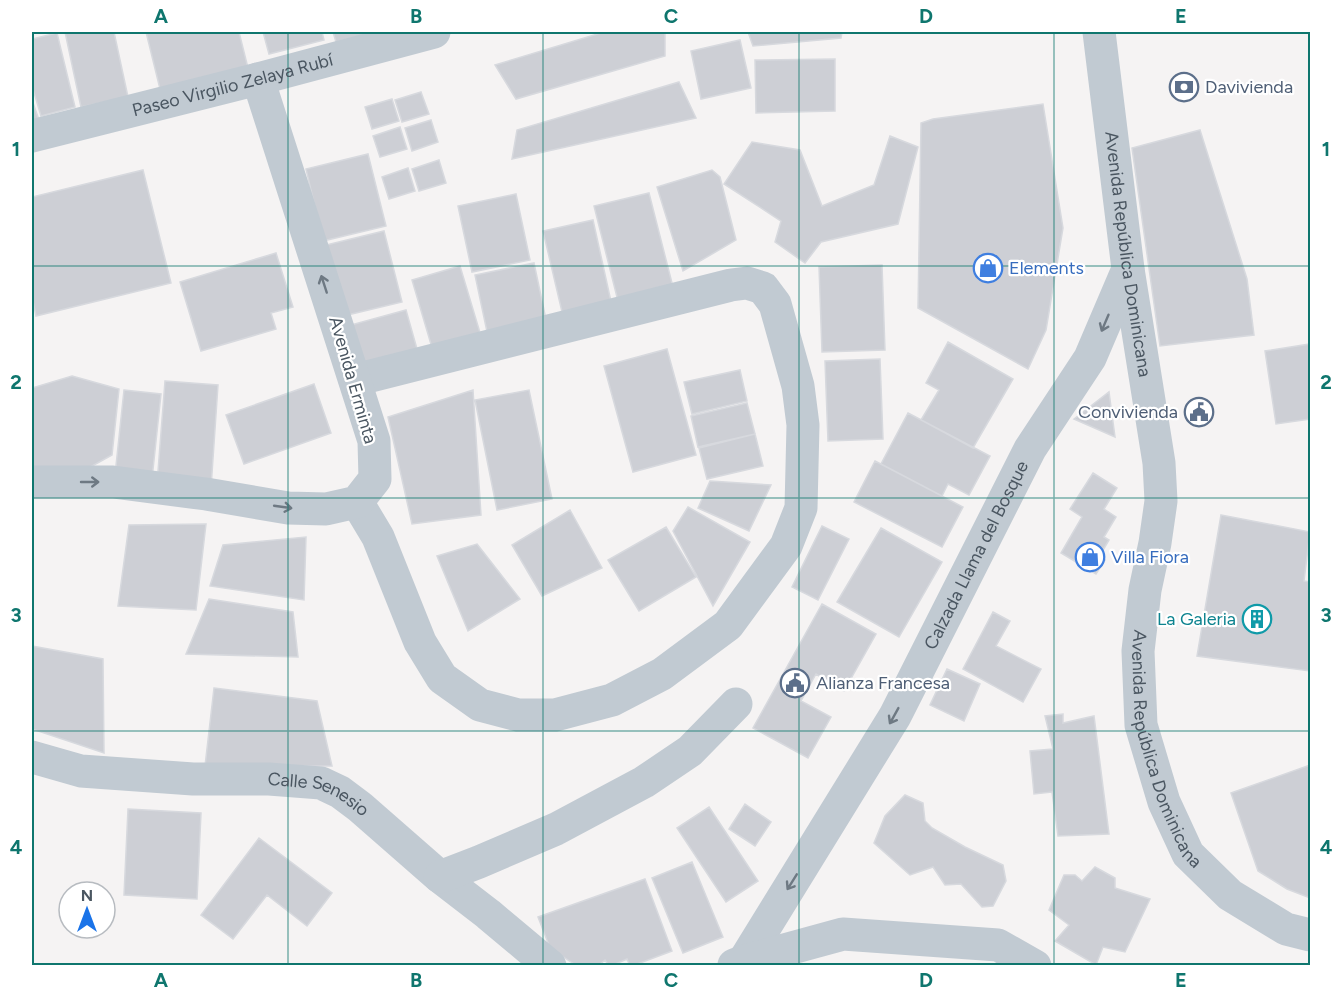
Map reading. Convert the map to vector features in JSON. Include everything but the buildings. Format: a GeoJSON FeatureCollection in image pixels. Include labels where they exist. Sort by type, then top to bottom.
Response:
{"type":"FeatureCollection","features":[{"type":"Feature","properties":{"kind":"street","name":"Paseo Virgilio Zelaya Rubí"},"geometry":{"type":"LineString","coordinates":[[32,136],[434,32]]}},
{"type":"Feature","properties":{"kind":"street","name":"Avenida República Dominicana"},"geometry":{"type":"LineString","coordinates":[[1099,32],[1128,269],[1159,463],[1161,501],[1145,590],[1138,651],[1141,725],[1164,801],[1188,854],[1230,895],[1286,929],[1311,935]]}},
{"type":"Feature","properties":{"kind":"street","name":"Avenida Erminta"},"geometry":{"type":"LineString","coordinates":[[258,79],[374,441],[375,479],[357,502]]}},
{"type":"Feature","properties":{"kind":"street","name":"Calzada Llama del Bosque"},"geometry":{"type":"LineString","coordinates":[[738,963],[895,716],[1030,448],[1090,358],[1128,269]]}},
{"type":"Feature","properties":{"kind":"street"},"geometry":{"type":"LineString","coordinates":[[32,482],[113,482],[288,508],[326,509],[357,502],[378,537],[420,642],[442,678],[480,705],[518,715],[555,715],[612,700],[662,675],[728,625],[786,546],[801,508],[803,425],[798,386],[775,304],[763,288],[747,283],[707,291],[355,380]]}},
{"type":"Feature","properties":{"kind":"street"},"geometry":{"type":"LineString","coordinates":[[440,877],[556,829],[644,782],[690,751],[736,704]]}},
{"type":"Feature","properties":{"kind":"street","name":"Calle Senesio"},"geometry":{"type":"LineString","coordinates":[[32,757],[81,771],[193,779],[268,779],[321,783],[340,792],[360,807],[440,877],[550,966]]}},
{"type":"Feature","properties":{"kind":"street"},"geometry":{"type":"LineString","coordinates":[[738,963],[843,934],[998,945],[1035,966]]}},
{"type":"Feature","properties":{"kind":"place","name":"Davivienda"},"geometry":{"type":"Point","coordinates":[1184,87]}},
{"type":"Feature","properties":{"kind":"place","name":"Elements"},"geometry":{"type":"Point","coordinates":[988,268]}},
{"type":"Feature","properties":{"kind":"place","name":"Convivienda"},"geometry":{"type":"Point","coordinates":[1199,412]}},
{"type":"Feature","properties":{"kind":"place","name":"Villa Fiora"},"geometry":{"type":"Point","coordinates":[1090,557]}},
{"type":"Feature","properties":{"kind":"place","name":"La Galeria"},"geometry":{"type":"Point","coordinates":[1257,619]}},
{"type":"Feature","properties":{"kind":"place","name":"Alianza Francesa"},"geometry":{"type":"Point","coordinates":[795,683]}}]}
